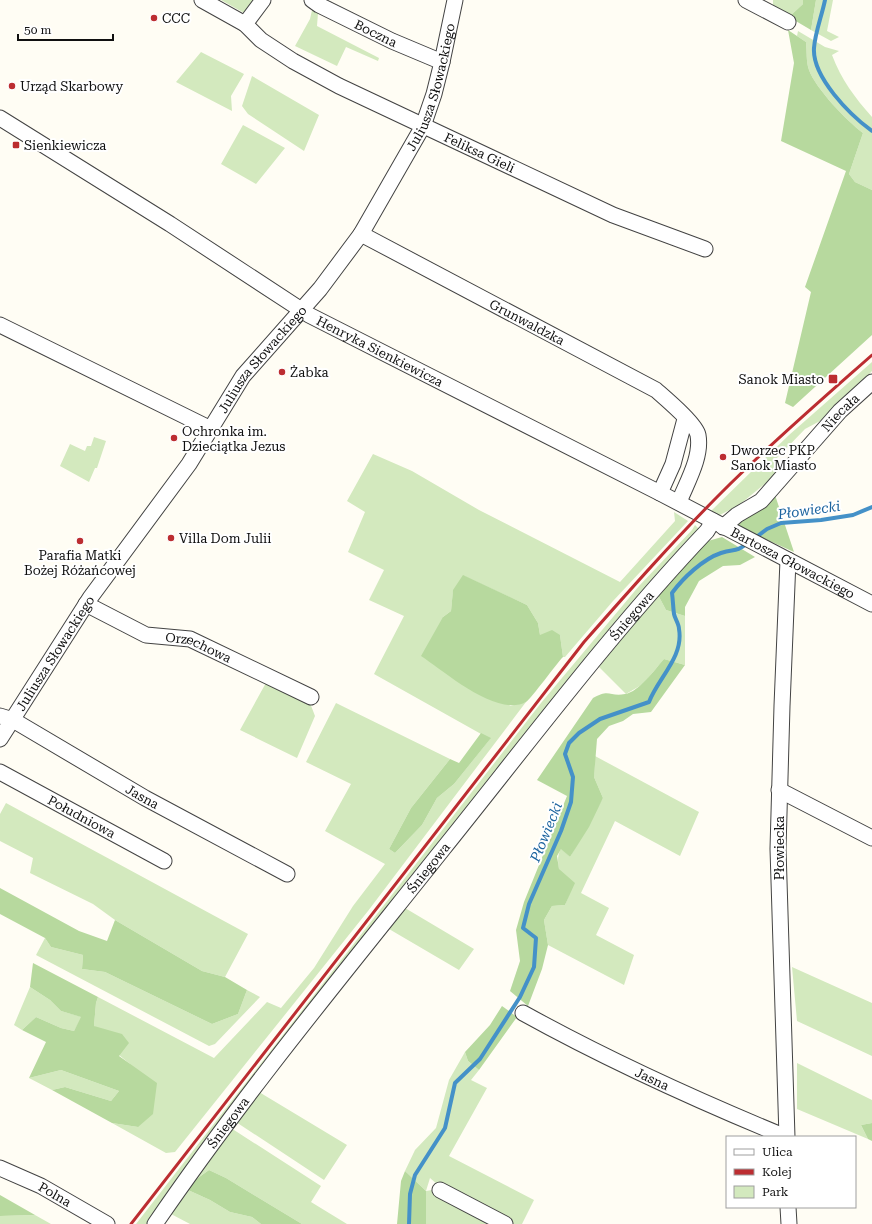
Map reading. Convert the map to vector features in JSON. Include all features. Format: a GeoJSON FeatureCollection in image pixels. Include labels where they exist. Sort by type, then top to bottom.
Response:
{"type":"FeatureCollection","features":[{"type":"Feature","properties":{"kind":"street","name":"Feliksa Gieli"},"geometry":{"type":"LineString","coordinates":[[202,0],[245,24],[261,40],[293,61],[423,126],[614,214],[705,249]]}},
{"type":"Feature","properties":{"kind":"street"},"geometry":{"type":"LineString","coordinates":[[245,24],[263,0]]}},
{"type":"Feature","properties":{"kind":"street","name":"Boczna"},"geometry":{"type":"LineString","coordinates":[[312,0],[319,5],[392,41],[442,62]]}},
{"type":"Feature","properties":{"kind":"street","name":"Juliusza Słowackiego"},"geometry":{"type":"LineString","coordinates":[[0,739],[6,718],[86,604],[189,464],[243,376],[320,289],[361,234],[423,126],[434,94],[455,0]]}},
{"type":"Feature","properties":{"kind":"street"},"geometry":{"type":"LineString","coordinates":[[746,0],[788,22]]}},
{"type":"Feature","properties":{"kind":"street","name":"Henryka Sienkiewicza"},"geometry":{"type":"LineString","coordinates":[[0,118],[66,158],[328,325],[660,492],[723,527]]}},
{"type":"Feature","properties":{"kind":"street","name":"Grunwaldzka"},"geometry":{"type":"LineString","coordinates":[[361,234],[656,390],[677,407],[698,433],[698,451],[679,502]]}},
{"type":"Feature","properties":{"kind":"street"},"geometry":{"type":"LineString","coordinates":[[0,325],[211,429]]}},
{"type":"Feature","properties":{"kind":"street","name":"Niecała"},"geometry":{"type":"LineString","coordinates":[[723,527],[738,515],[761,501],[836,415],[872,382]]}},
{"type":"Feature","properties":{"kind":"street"},"geometry":{"type":"LineString","coordinates":[[660,492],[673,464],[686,419]]}},
{"type":"Feature","properties":{"kind":"street","name":"Bartosza Głowackiego"},"geometry":{"type":"LineString","coordinates":[[723,527],[871,600]]}},
{"type":"Feature","properties":{"kind":"street","name":"Śniegowa"},"geometry":{"type":"LineString","coordinates":[[155,1224],[211,1146],[333,986],[585,671],[647,596],[707,531],[723,527]]}},
{"type":"Feature","properties":{"kind":"street","name":"Płowiecka"},"geometry":{"type":"LineString","coordinates":[[786,1136],[778,890],[779,790],[788,560]]}},
{"type":"Feature","properties":{"kind":"street","name":"Orzechowa"},"geometry":{"type":"LineString","coordinates":[[86,604],[146,635],[190,638],[311,697]]}},
{"type":"Feature","properties":{"kind":"street","name":"Jasna"},"geometry":{"type":"LineString","coordinates":[[6,718],[144,798],[287,874]]}},
{"type":"Feature","properties":{"kind":"street","name":"Południowa"},"geometry":{"type":"LineString","coordinates":[[0,772],[164,861]]}},
{"type":"Feature","properties":{"kind":"street"},"geometry":{"type":"LineString","coordinates":[[779,790],[872,838]]}},
{"type":"Feature","properties":{"kind":"street","name":"Jasna"},"geometry":{"type":"LineString","coordinates":[[523,1013],[576,1042],[710,1106],[784,1136]]}},
{"type":"Feature","properties":{"kind":"street","name":"Polna"},"geometry":{"type":"LineString","coordinates":[[0,1168],[41,1186],[108,1224]]}},
{"type":"Feature","properties":{"kind":"street"},"geometry":{"type":"LineString","coordinates":[[440,1190],[506,1224]]}},
{"type":"Feature","properties":{"kind":"street"},"geometry":{"type":"LineString","coordinates":[[788,1208],[789,1224]]}},
{"type":"Feature","properties":{"kind":"green space"},"geometry":{"type":"Polygon","coordinates":[[[221,0],[258,0],[246,14],[221,0]]]}},
{"type":"Feature","properties":{"kind":"green space"},"geometry":{"type":"Polygon","coordinates":[[[773,0],[803,0],[803,4],[789,17],[773,6],[773,0]]]}},
{"type":"Feature","properties":{"kind":"green space"},"geometry":{"type":"Polygon","coordinates":[[[803,0],[816,0],[811,30],[789,17],[803,4],[803,0]]]}},
{"type":"Feature","properties":{"kind":"green space"},"geometry":{"type":"Polygon","coordinates":[[[816,0],[833,0],[827,31],[839,37],[831,41],[811,30],[816,0]]]}},
{"type":"Feature","properties":{"kind":"green space"},"geometry":{"type":"Polygon","coordinates":[[[313,6],[318,13],[317,26],[379,58],[378,61],[346,47],[337,66],[295,46],[310,19],[313,6]]]}},
{"type":"Feature","properties":{"kind":"green space"},"geometry":{"type":"Polygon","coordinates":[[[788,30],[806,42],[808,67],[818,86],[841,113],[863,133],[849,174],[855,182],[872,190],[872,335],[793,407],[785,403],[811,292],[805,287],[846,171],[781,141],[794,63],[788,30]]]}},
{"type":"Feature","properties":{"kind":"green space"},"geometry":{"type":"Polygon","coordinates":[[[798,31],[825,47],[839,51],[832,55],[844,80],[872,117],[872,190],[855,182],[849,174],[863,133],[849,121],[818,86],[807,64],[806,42],[797,36],[798,31]]]}},
{"type":"Feature","properties":{"kind":"green space"},"geometry":{"type":"Polygon","coordinates":[[[201,52],[244,74],[231,96],[232,111],[176,82],[201,52]]]}},
{"type":"Feature","properties":{"kind":"green space"},"geometry":{"type":"Polygon","coordinates":[[[252,76],[319,115],[304,151],[248,114],[242,106],[252,76]]]}},
{"type":"Feature","properties":{"kind":"green space"},"geometry":{"type":"Polygon","coordinates":[[[243,125],[285,148],[256,184],[221,164],[243,125]]]}},
{"type":"Feature","properties":{"kind":"green space"},"geometry":{"type":"Polygon","coordinates":[[[872,362],[872,371],[840,405],[820,421],[805,429],[775,460],[779,469],[777,474],[739,505],[718,516],[711,511],[789,435],[872,362]]]}},
{"type":"Feature","properties":{"kind":"green space"},"geometry":{"type":"Polygon","coordinates":[[[94,437],[106,441],[97,468],[95,468],[89,482],[60,466],[70,444],[85,451],[87,446],[91,446],[94,437]]]}},
{"type":"Feature","properties":{"kind":"green space"},"geometry":{"type":"Polygon","coordinates":[[[373,454],[412,471],[479,510],[620,582],[675,521],[674,512],[688,521],[613,601],[565,657],[563,657],[560,635],[540,635],[538,623],[527,605],[464,576],[453,591],[451,611],[443,617],[510,706],[526,702],[368,911],[175,1152],[166,1153],[112,1123],[138,1127],[130,1064],[119,1055],[94,1026],[98,997],[214,1058],[267,1002],[281,1008],[314,968],[353,906],[385,864],[325,831],[351,784],[306,762],[336,703],[450,759],[411,808],[389,849],[395,853],[422,825],[437,798],[454,784],[490,739],[374,674],[404,616],[369,600],[384,570],[348,552],[365,512],[347,501],[373,454]]]}},
{"type":"Feature","properties":{"kind":"green space"},"geometry":{"type":"Polygon","coordinates":[[[774,492],[794,552],[732,524],[774,492]]]}},
{"type":"Feature","properties":{"kind":"green space"},"geometry":{"type":"Polygon","coordinates":[[[695,525],[701,531],[149,1224],[136,1224],[541,703],[639,586],[695,525]]]}},
{"type":"Feature","properties":{"kind":"green space"},"geometry":{"type":"Polygon","coordinates":[[[722,537],[755,557],[740,565],[723,566],[699,581],[685,607],[685,616],[666,610],[657,593],[708,541],[722,537]]]}},
{"type":"Feature","properties":{"kind":"green space"},"geometry":{"type":"Polygon","coordinates":[[[463,575],[527,605],[538,623],[540,635],[552,630],[560,635],[563,657],[526,702],[514,705],[501,704],[486,698],[471,691],[421,656],[443,617],[451,611],[453,590],[463,575]]]}},
{"type":"Feature","properties":{"kind":"green space"},"geometry":{"type":"Polygon","coordinates":[[[657,593],[666,610],[685,616],[685,665],[664,659],[643,684],[626,694],[599,667],[657,593]]]}},
{"type":"Feature","properties":{"kind":"green space"},"geometry":{"type":"Polygon","coordinates":[[[664,659],[685,665],[651,712],[633,714],[623,721],[609,726],[597,739],[594,777],[603,798],[589,827],[570,857],[561,849],[557,856],[559,869],[575,883],[565,905],[552,906],[544,920],[548,945],[542,969],[528,1006],[510,991],[520,961],[516,930],[524,902],[567,796],[537,780],[593,698],[606,693],[620,695],[625,694],[636,689],[664,659]]]}},
{"type":"Feature","properties":{"kind":"green space"},"geometry":{"type":"Polygon","coordinates":[[[267,681],[310,703],[315,716],[297,758],[240,730],[267,681]]]}},
{"type":"Feature","properties":{"kind":"green space"},"geometry":{"type":"Polygon","coordinates":[[[481,733],[491,738],[454,784],[437,798],[422,825],[395,853],[389,849],[411,808],[450,759],[459,763],[481,733]]]}},
{"type":"Feature","properties":{"kind":"green space"},"geometry":{"type":"Polygon","coordinates":[[[595,756],[699,812],[680,856],[615,821],[581,893],[609,908],[596,935],[634,955],[624,985],[548,945],[544,920],[552,906],[565,905],[569,895],[558,866],[561,848],[570,857],[603,798],[594,777],[595,756]]]}},
{"type":"Feature","properties":{"kind":"green space"},"geometry":{"type":"Polygon","coordinates":[[[6,803],[248,934],[225,977],[202,971],[115,920],[93,904],[30,873],[33,858],[0,841],[0,814],[6,803]]]}},
{"type":"Feature","properties":{"kind":"green space"},"geometry":{"type":"Polygon","coordinates":[[[0,888],[79,931],[107,941],[115,920],[202,971],[225,977],[247,990],[238,1014],[212,1024],[105,972],[82,969],[83,955],[51,947],[45,938],[0,914],[0,888]]]}},
{"type":"Feature","properties":{"kind":"green space"},"geometry":{"type":"Polygon","coordinates":[[[405,908],[474,949],[459,970],[389,929],[405,908]]]}},
{"type":"Feature","properties":{"kind":"green space"},"geometry":{"type":"Polygon","coordinates":[[[45,938],[51,947],[83,955],[82,969],[105,972],[212,1024],[238,1014],[247,990],[260,997],[215,1044],[209,1046],[36,955],[45,938]]]}},
{"type":"Feature","properties":{"kind":"green space"},"geometry":{"type":"Polygon","coordinates":[[[33,963],[98,997],[94,1026],[122,1034],[129,1043],[119,1056],[157,1083],[153,1114],[138,1127],[112,1123],[52,1090],[65,1087],[111,1101],[119,1091],[61,1070],[29,1078],[46,1042],[22,1030],[36,1017],[61,1028],[74,1031],[81,1017],[61,1011],[50,1000],[30,987],[33,963]]]}},
{"type":"Feature","properties":{"kind":"green space"},"geometry":{"type":"Polygon","coordinates":[[[792,967],[872,1003],[872,1056],[797,1021],[792,967]]]}},
{"type":"Feature","properties":{"kind":"green space"},"geometry":{"type":"Polygon","coordinates":[[[30,987],[50,1000],[61,1011],[82,1017],[74,1031],[61,1028],[36,1017],[22,1030],[14,1025],[30,987]]]}},
{"type":"Feature","properties":{"kind":"green space"},"geometry":{"type":"Polygon","coordinates":[[[502,1006],[517,1017],[479,1070],[468,1061],[465,1052],[490,1025],[502,1006]]]}},
{"type":"Feature","properties":{"kind":"green space"},"geometry":{"type":"Polygon","coordinates":[[[465,1052],[468,1061],[479,1070],[471,1080],[487,1088],[449,1156],[534,1200],[522,1224],[512,1224],[438,1185],[430,1178],[426,1191],[405,1171],[415,1150],[436,1128],[449,1080],[465,1052]]]}},
{"type":"Feature","properties":{"kind":"green space"},"geometry":{"type":"Polygon","coordinates":[[[797,1063],[872,1100],[872,1123],[861,1125],[868,1139],[797,1109],[797,1063]]]}},
{"type":"Feature","properties":{"kind":"green space"},"geometry":{"type":"Polygon","coordinates":[[[61,1070],[119,1091],[111,1101],[65,1087],[52,1090],[29,1078],[61,1070]]]}},
{"type":"Feature","properties":{"kind":"green space"},"geometry":{"type":"Polygon","coordinates":[[[259,1092],[347,1145],[324,1180],[236,1122],[259,1092]]]}},
{"type":"Feature","properties":{"kind":"green space"},"geometry":{"type":"Polygon","coordinates":[[[872,1123],[872,1141],[868,1139],[861,1125],[872,1123]]]}},
{"type":"Feature","properties":{"kind":"green space"},"geometry":{"type":"Polygon","coordinates":[[[229,1130],[234,1130],[321,1186],[311,1202],[347,1224],[302,1224],[226,1178],[209,1170],[191,1183],[229,1130]]]}},
{"type":"Feature","properties":{"kind":"green space"},"geometry":{"type":"Polygon","coordinates":[[[209,1170],[226,1178],[302,1224],[261,1224],[252,1217],[230,1212],[210,1200],[188,1190],[191,1183],[209,1170]]]}},
{"type":"Feature","properties":{"kind":"green space"},"geometry":{"type":"Polygon","coordinates":[[[405,1171],[426,1191],[426,1224],[397,1224],[401,1181],[405,1171]]]}},
{"type":"Feature","properties":{"kind":"green space"},"geometry":{"type":"Polygon","coordinates":[[[188,1190],[210,1200],[230,1212],[252,1217],[261,1224],[190,1224],[171,1214],[188,1190]]]}},
{"type":"Feature","properties":{"kind":"green space"},"geometry":{"type":"Polygon","coordinates":[[[432,1190],[496,1224],[426,1224],[426,1191],[432,1190]]]}},
{"type":"Feature","properties":{"kind":"green space"},"geometry":{"type":"Polygon","coordinates":[[[0,1195],[35,1215],[0,1216],[0,1195]]]}},
{"type":"Feature","properties":{"kind":"green space"},"geometry":{"type":"Polygon","coordinates":[[[35,1215],[51,1224],[0,1224],[0,1216],[35,1215]]]}},
{"type":"Feature","properties":{"kind":"waterway","name":"Płowiecki"},"geometry":{"type":"LineString","coordinates":[[825,0],[814,48],[815,59],[819,71],[826,83],[843,105],[872,131]]}},
{"type":"Feature","properties":{"kind":"waterway","name":"Płowiecki"},"geometry":{"type":"LineString","coordinates":[[755,538],[767,529],[781,523],[821,520],[853,515],[872,507]]}},
{"type":"Feature","properties":{"kind":"waterway","name":"Płowiecki"},"geometry":{"type":"LineString","coordinates":[[409,1224],[410,1194],[415,1175],[445,1128],[455,1083],[480,1059],[520,997],[534,967],[536,938],[523,928],[529,904],[561,831],[571,802],[573,777],[565,754],[569,743],[579,733],[600,719],[649,702],[678,649],[680,639],[679,627],[674,614],[672,593],[700,564],[721,553],[744,546],[749,542]]}},
{"type":"Feature","properties":{"kind":"railway"},"geometry":{"type":"LineString","coordinates":[[131,1224],[584,642],[669,547],[740,474],[777,439],[872,355]]}},
{"type":"Feature","properties":{"kind":"place","name":"CCC"},"geometry":{"type":"Point","coordinates":[154,18]}},
{"type":"Feature","properties":{"kind":"place","name":"Urząd Skarbowy"},"geometry":{"type":"Point","coordinates":[12,86]}},
{"type":"Feature","properties":{"kind":"place","name":"Sienkiewicza"},"geometry":{"type":"Point","coordinates":[16,145]}},
{"type":"Feature","properties":{"kind":"place","name":"Żabka"},"geometry":{"type":"Point","coordinates":[282,372]}},
{"type":"Feature","properties":{"kind":"place","name":"Sanok Miasto"},"geometry":{"type":"Point","coordinates":[833,379]}},
{"type":"Feature","properties":{"kind":"place","name":"Ochronka im. Dzieciątka Jezus"},"geometry":{"type":"Point","coordinates":[174,438]}},
{"type":"Feature","properties":{"kind":"place","name":"Dworzec PKP Sanok Miasto"},"geometry":{"type":"Point","coordinates":[723,457]}},
{"type":"Feature","properties":{"kind":"place","name":"Villa Dom Julii"},"geometry":{"type":"Point","coordinates":[171,538]}},
{"type":"Feature","properties":{"kind":"place","name":"Parafia Matki Bożej Różańcowej"},"geometry":{"type":"Point","coordinates":[80,541]}}]}
